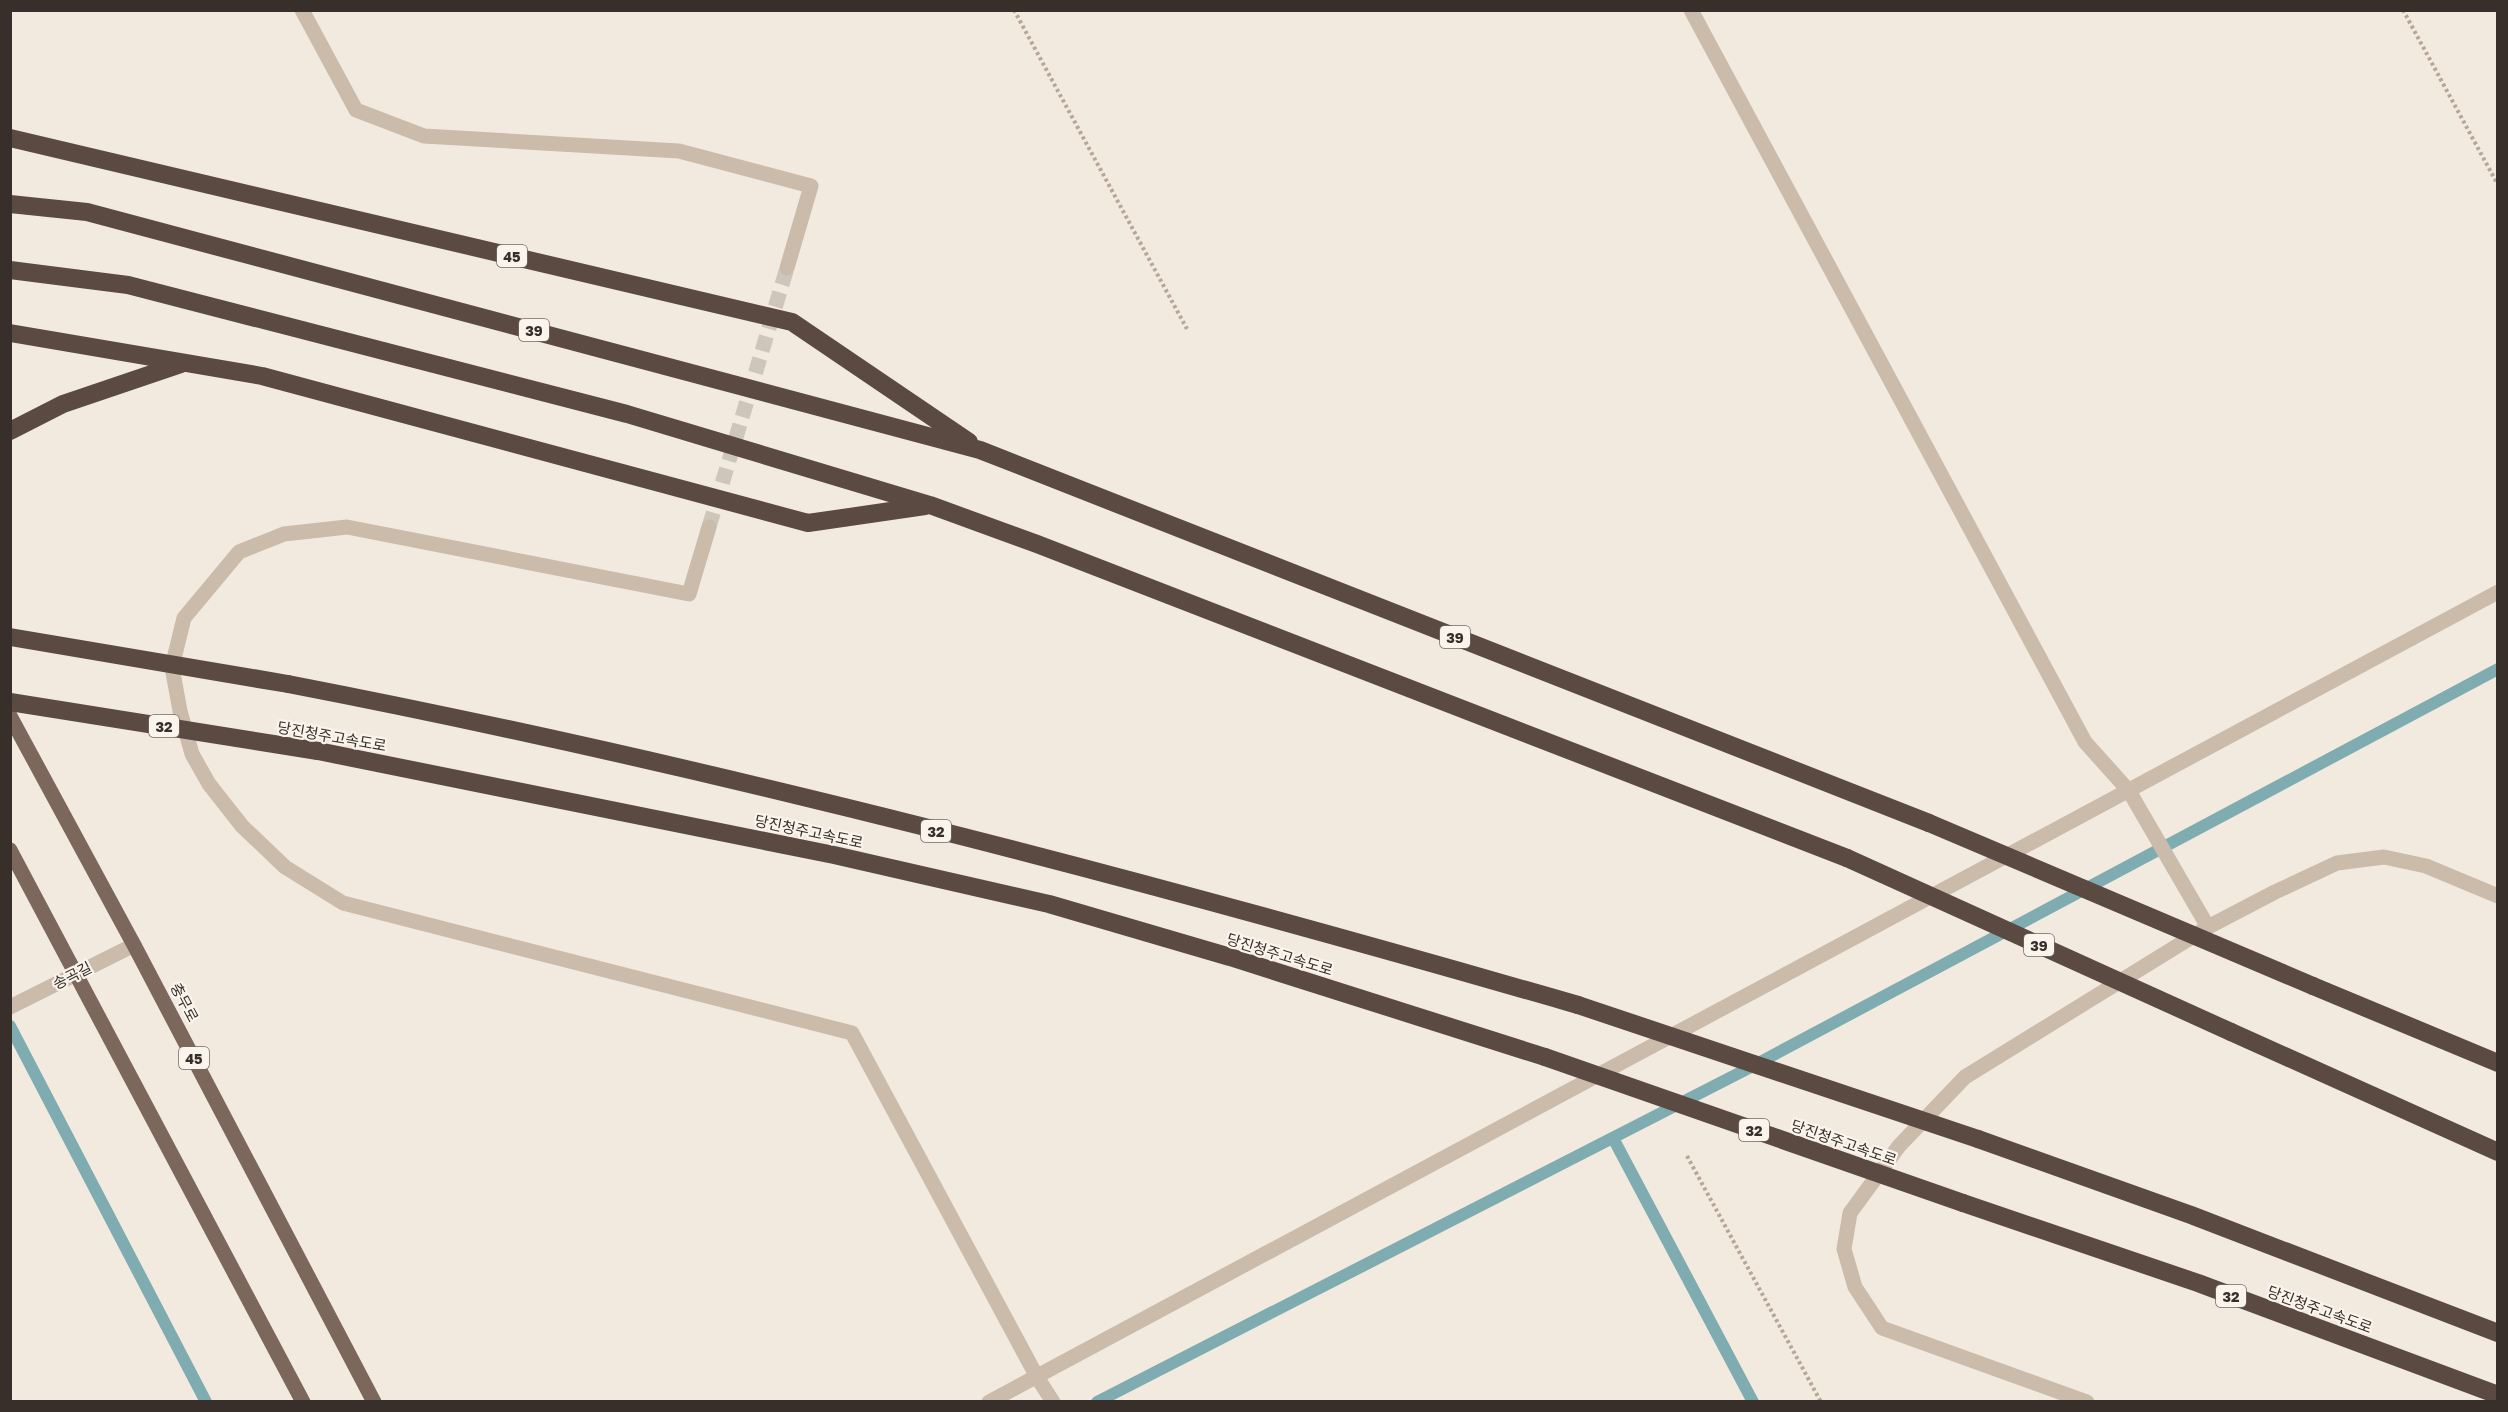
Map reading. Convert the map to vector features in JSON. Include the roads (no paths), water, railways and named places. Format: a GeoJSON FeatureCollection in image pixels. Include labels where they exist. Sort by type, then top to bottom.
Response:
{"type":"FeatureCollection","features":[{"type":"Feature","properties":{"kind":"highway","name":"45"},"geometry":{"type":"LineString","coordinates":[[10,138],[792,322],[980,450]]}},
{"type":"Feature","properties":{"kind":"highway","name":"39"},"geometry":{"type":"LineString","coordinates":[[10,204],[87,212],[980,450],[1929,823],[2498,1063]]}},
{"type":"Feature","properties":{"kind":"highway","name":"39"},"geometry":{"type":"LineString","coordinates":[[10,270],[128,285],[627,414],[930,505],[1037,544],[1847,858],[2498,1152]]}},
{"type":"Feature","properties":{"kind":"highway"},"geometry":{"type":"LineString","coordinates":[[10,333],[262,376],[808,523],[930,505]]}},
{"type":"Feature","properties":{"kind":"highway"},"geometry":{"type":"LineString","coordinates":[[10,431],[63,404],[184,363]]}},
{"type":"Feature","properties":{"kind":"highway","name":"당진청주고속도로"},"geometry":{"type":"LineString","coordinates":[[10,637],[288,684],[572,743],[833,805],[1359,941],[1578,1005],[1978,1139],[2191,1215],[2498,1332]]}},
{"type":"Feature","properties":{"kind":"highway","name":"당진청주고속도로"},"geometry":{"type":"LineString","coordinates":[[10,702],[318,751],[822,852],[1049,904],[1230,957],[1545,1057],[2198,1283],[2498,1395]]}},
{"type":"Feature","properties":{"kind":"main road","name":"충무로"},"geometry":{"type":"LineString","coordinates":[[10,716],[134,945],[374,1401]]}},
{"type":"Feature","properties":{"kind":"main road"},"geometry":{"type":"LineString","coordinates":[[10,850],[303,1401]]}},
{"type":"Feature","properties":{"kind":"street"},"geometry":{"type":"LineString","coordinates":[[302,10],[356,110],[424,136],[679,151],[811,186],[787,268]]}},
{"type":"Feature","properties":{"kind":"street"},"geometry":{"type":"LineString","coordinates":[[1691,10],[2085,742],[2128,791],[2208,927]]}},
{"type":"Feature","properties":{"kind":"street"},"geometry":{"type":"LineString","coordinates":[[709,527],[689,594],[347,527],[284,534],[239,552],[184,618],[171,668],[192,754],[209,784],[242,826],[285,867],[343,903],[852,1033],[1037,1377],[1053,1401]]}},
{"type":"Feature","properties":{"kind":"street"},"geometry":{"type":"LineString","coordinates":[[989,1401],[2498,592]]}},
{"type":"Feature","properties":{"kind":"street"},"geometry":{"type":"LineString","coordinates":[[2087,1401],[1882,1328],[1855,1287],[1844,1249],[1851,1213],[1899,1146],[1965,1077],[2208,927],[2275,892],[2337,864],[2384,857],[2426,866],[2498,896]]}},
{"type":"Feature","properties":{"kind":"street","name":"송곡길"},"geometry":{"type":"LineString","coordinates":[[10,1007],[134,945]]}},
{"type":"Feature","properties":{"kind":"waterway"},"geometry":{"type":"LineString","coordinates":[[1097,1402],[1749,1068],[2498,669]]}},
{"type":"Feature","properties":{"kind":"waterway"},"geometry":{"type":"LineString","coordinates":[[10,1026],[206,1402]]}},
{"type":"Feature","properties":{"kind":"waterway"},"geometry":{"type":"LineString","coordinates":[[1613,1138],[1753,1402]]}},
{"type":"Feature","properties":{"kind":"tunnel"},"geometry":{"type":"LineString","coordinates":[[709,527],[787,268]]}}]}
